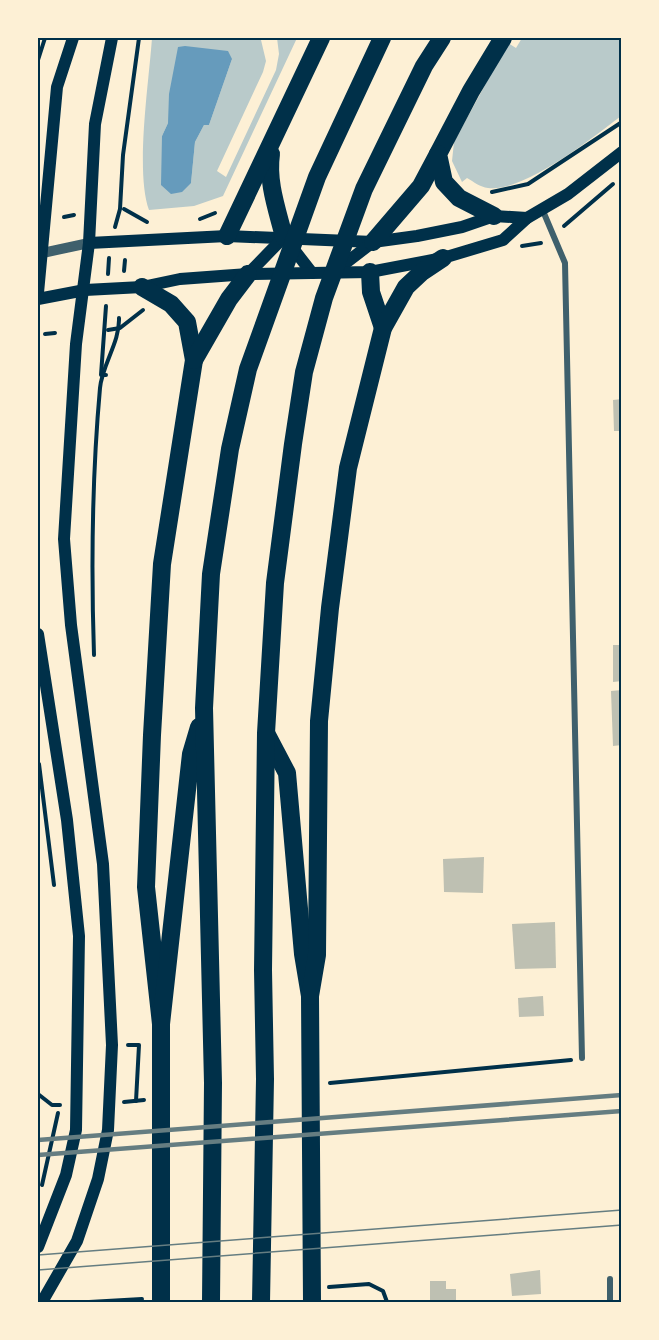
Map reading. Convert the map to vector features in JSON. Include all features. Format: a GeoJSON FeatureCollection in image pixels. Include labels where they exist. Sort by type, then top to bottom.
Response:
{"type":"FeatureCollection","features":[{"type":"Feature","properties":{"kind":"highway"},"geometry":{"type":"LineString","coordinates":[[227,236],[321,38]]}},
{"type":"Feature","properties":{"kind":"highway"},"geometry":{"type":"LineString","coordinates":[[211,1302],[213,1083],[204,708],[211,574],[230,449],[248,369],[317,177],[382,38]]}},
{"type":"Feature","properties":{"kind":"highway"},"geometry":{"type":"LineString","coordinates":[[261,1302],[266,1079],[263,970],[266,733],[275,583],[293,444],[304,372],[324,298],[364,189],[424,66],[442,38]]}},
{"type":"Feature","properties":{"kind":"highway"},"geometry":{"type":"LineString","coordinates":[[361,246],[421,186],[471,91],[503,38]]}},
{"type":"Feature","properties":{"kind":"highway"},"geometry":{"type":"LineString","coordinates":[[273,140],[269,167],[284,237]]}},
{"type":"Feature","properties":{"kind":"highway"},"geometry":{"type":"LineString","coordinates":[[438,154],[444,182],[459,198],[494,216]]}},
{"type":"Feature","properties":{"kind":"highway"},"geometry":{"type":"LineString","coordinates":[[310,996],[317,956],[319,720],[330,608],[348,468],[383,328],[406,287],[422,272],[443,258]]}},
{"type":"Feature","properties":{"kind":"highway"},"geometry":{"type":"LineString","coordinates":[[370,272],[371,292],[383,328]]}},
{"type":"Feature","properties":{"kind":"highway"},"geometry":{"type":"LineString","coordinates":[[194,360],[229,299],[248,274]]}},
{"type":"Feature","properties":{"kind":"highway"},"geometry":{"type":"LineString","coordinates":[[142,287],[171,304],[187,322],[194,360],[162,564],[152,735],[146,887],[161,1024]]}},
{"type":"Feature","properties":{"kind":"highway"},"geometry":{"type":"LineString","coordinates":[[161,1302],[161,1024],[192,754],[204,708]]}},
{"type":"Feature","properties":{"kind":"highway"},"geometry":{"type":"LineString","coordinates":[[266,733],[287,773],[303,954],[310,996],[312,1302]]}},
{"type":"Feature","properties":{"kind":"main road"},"geometry":{"type":"LineString","coordinates":[[38,293],[57,87],[73,38]]}},
{"type":"Feature","properties":{"kind":"main road"},"geometry":{"type":"LineString","coordinates":[[42,1302],[76,1241],[92,1201],[104,1155],[110,1097],[112,1045],[103,864],[71,625],[64,539],[76,344],[85,290],[89,243],[95,124],[112,38]]}},
{"type":"Feature","properties":{"kind":"main road"},"geometry":{"type":"LineString","coordinates":[[38,299],[85,290],[142,287],[180,279],[248,274],[370,272],[443,258],[503,240],[527,218],[543,211],[621,152]]}},
{"type":"Feature","properties":{"kind":"main road"},"geometry":{"type":"LineString","coordinates":[[89,243],[227,236],[284,237],[361,246],[462,227],[494,216],[527,218]]}},
{"type":"Feature","properties":{"kind":"main road"},"geometry":{"type":"LineString","coordinates":[[284,237],[312,273]]}},
{"type":"Feature","properties":{"kind":"main road"},"geometry":{"type":"LineString","coordinates":[[248,274],[284,237]]}},
{"type":"Feature","properties":{"kind":"main road"},"geometry":{"type":"LineString","coordinates":[[361,246],[370,272]]}},
{"type":"Feature","properties":{"kind":"main road"},"geometry":{"type":"LineString","coordinates":[[330,274],[361,246]]}},
{"type":"Feature","properties":{"kind":"main road"},"geometry":{"type":"LineString","coordinates":[[38,634],[67,820],[79,936],[76,1130],[66,1175],[38,1247]]}},
{"type":"Feature","properties":{"kind":"street"},"geometry":{"type":"LineString","coordinates":[[543,211],[565,262],[582,1058]]}},
{"type":"Feature","properties":{"kind":"street"},"geometry":{"type":"LineString","coordinates":[[40,254],[89,243]]}},
{"type":"Feature","properties":{"kind":"street"},"geometry":{"type":"LineString","coordinates":[[610,1279],[610,1302]]}},
{"type":"Feature","properties":{"kind":"path"},"geometry":{"type":"LineString","coordinates":[[38,60],[45,38]]}},
{"type":"Feature","properties":{"kind":"path"},"geometry":{"type":"LineString","coordinates":[[94,660],[92,514],[104,375],[106,289],[111,242],[120,209],[123,155],[139,38]]}},
{"type":"Feature","properties":{"kind":"path"},"geometry":{"type":"LineString","coordinates":[[489,193],[528,184],[621,122]]}},
{"type":"Feature","properties":{"kind":"path"},"geometry":{"type":"LineString","coordinates":[[124,209],[150,223]]}},
{"type":"Feature","properties":{"kind":"path"},"geometry":{"type":"LineString","coordinates":[[192,220],[218,211]]}},
{"type":"Feature","properties":{"kind":"path"},"geometry":{"type":"LineString","coordinates":[[64,217],[74,215]]}},
{"type":"Feature","properties":{"kind":"path"},"geometry":{"type":"LineString","coordinates":[[124,271],[125,260]]}},
{"type":"Feature","properties":{"kind":"path"},"geometry":{"type":"LineString","coordinates":[[104,375],[114,338],[120,328],[137,312],[145,309],[152,310]]}},
{"type":"Feature","properties":{"kind":"path"},"geometry":{"type":"LineString","coordinates":[[119,318],[120,328]]}},
{"type":"Feature","properties":{"kind":"path"},"geometry":{"type":"LineString","coordinates":[[108,330],[120,328]]}},
{"type":"Feature","properties":{"kind":"path"},"geometry":{"type":"LineString","coordinates":[[45,334],[55,333]]}},
{"type":"Feature","properties":{"kind":"path"},"geometry":{"type":"LineString","coordinates":[[38,754],[55,890]]}},
{"type":"Feature","properties":{"kind":"path"},"geometry":{"type":"LineString","coordinates":[[128,1033],[128,1053]]}},
{"type":"Feature","properties":{"kind":"path"},"geometry":{"type":"LineString","coordinates":[[128,1045],[139,1045],[136,1101]]}},
{"type":"Feature","properties":{"kind":"path"},"geometry":{"type":"LineString","coordinates":[[481,1068],[582,1058]]}},
{"type":"Feature","properties":{"kind":"path"},"geometry":{"type":"LineString","coordinates":[[41,1187],[60,1102]]}},
{"type":"Feature","properties":{"kind":"shaded area"},"geometry":{"type":"Polygon","coordinates":[[[152,38],[259,38],[261,40],[266,61],[263,72],[217,171],[226,177],[276,70],[279,54],[277,38],[297,38],[223,196],[194,206],[149,210],[143,173],[143,150],[152,38]],[[232,59],[168,123],[162,136],[191,183],[195,142],[204,125],[209,125],[232,59]]]}},
{"type":"Feature","properties":{"kind":"shaded area"},"geometry":{"type":"Polygon","coordinates":[[[522,38],[621,38],[621,116],[558,162],[520,182],[488,188],[467,178],[462,182],[452,161],[454,142],[508,43],[516,48],[522,38]]]}},
{"type":"Feature","properties":{"kind":"water"},"geometry":{"type":"Polygon","coordinates":[[[178,47],[228,51],[232,59],[209,125],[204,125],[195,142],[191,183],[182,192],[171,194],[161,185],[162,136],[168,123],[169,94],[178,47]]]}},
{"type":"Feature","properties":{"kind":"building"},"geometry":{"type":"Polygon","coordinates":[[[622,399],[622,431],[614,431],[613,400],[622,399]]]}},
{"type":"Feature","properties":{"kind":"building"},"geometry":{"type":"Polygon","coordinates":[[[613,645],[622,645],[622,681],[613,682],[613,645]]]}},
{"type":"Feature","properties":{"kind":"building"},"geometry":{"type":"Polygon","coordinates":[[[622,690],[622,745],[613,746],[611,691],[622,690]]]}},
{"type":"Feature","properties":{"kind":"building"},"geometry":{"type":"Polygon","coordinates":[[[484,857],[483,893],[444,892],[443,859],[484,857]]]}},
{"type":"Feature","properties":{"kind":"building"},"geometry":{"type":"Polygon","coordinates":[[[555,922],[556,968],[515,969],[512,924],[555,922]]]}},
{"type":"Feature","properties":{"kind":"building"},"geometry":{"type":"Polygon","coordinates":[[[543,996],[544,1016],[519,1017],[518,998],[543,996]]]}},
{"type":"Feature","properties":{"kind":"building"},"geometry":{"type":"Polygon","coordinates":[[[540,1270],[541,1294],[512,1296],[510,1274],[540,1270]]]}},
{"type":"Feature","properties":{"kind":"building"},"geometry":{"type":"Polygon","coordinates":[[[430,1281],[446,1281],[446,1289],[456,1289],[456,1302],[430,1302],[430,1281]]]}},
{"type":"Feature","properties":{"kind":"tram line"},"geometry":{"type":"LineString","coordinates":[[38,1255],[622,1210]]}},
{"type":"Feature","properties":{"kind":"tram line"},"geometry":{"type":"LineString","coordinates":[[38,1270],[622,1225]]}},
{"type":"Feature","properties":{"kind":"railway"},"geometry":{"type":"LineString","coordinates":[[38,1140],[622,1095]]}},
{"type":"Feature","properties":{"kind":"railway"},"geometry":{"type":"LineString","coordinates":[[38,1155],[622,1111]]}}]}
